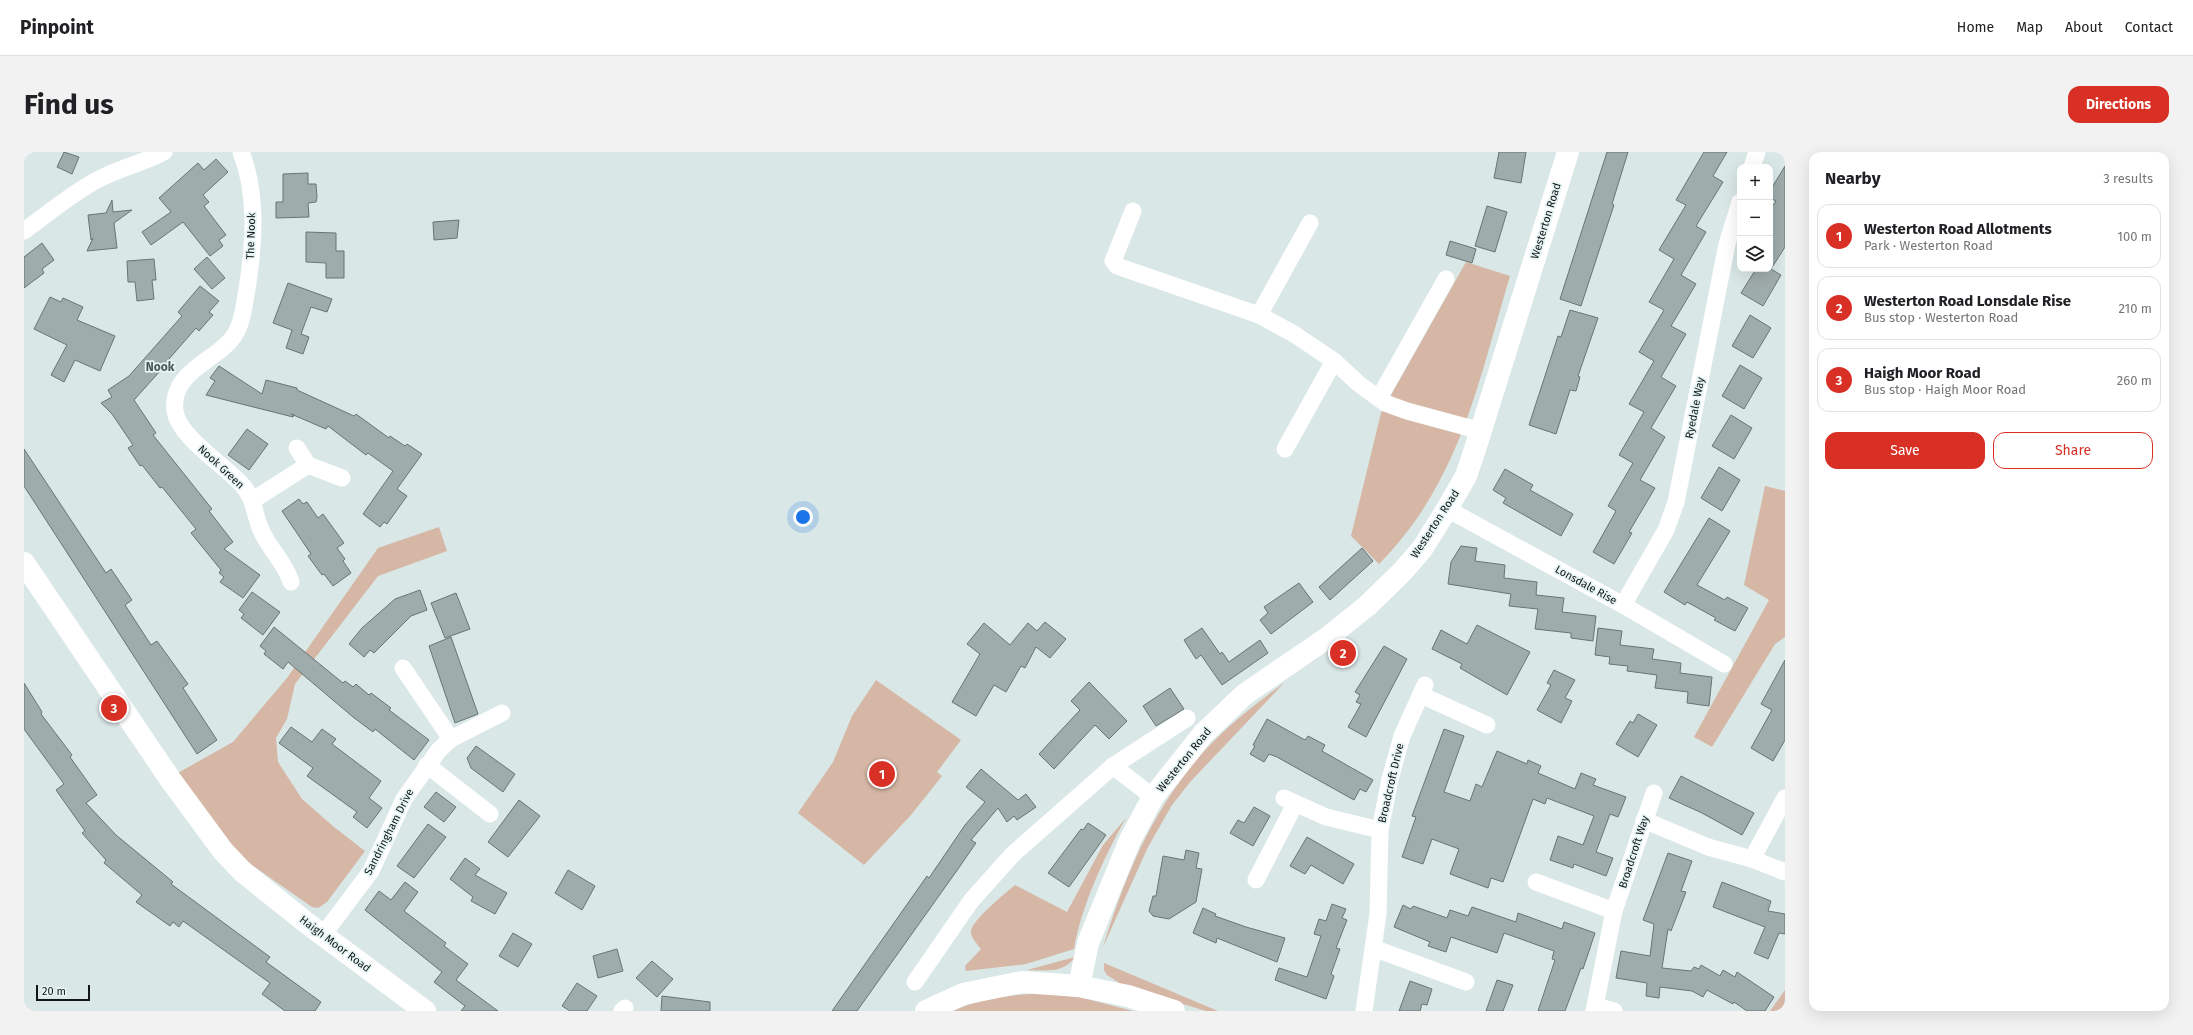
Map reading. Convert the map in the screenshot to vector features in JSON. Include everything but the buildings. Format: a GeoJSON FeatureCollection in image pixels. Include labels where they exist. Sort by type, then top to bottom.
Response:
{"type":"FeatureCollection","features":[{"type":"Feature","properties":{"kind":"street"},"geometry":{"type":"LineString","coordinates":[[24,231],[79,189],[101,177],[149,160],[164,152]]}},
{"type":"Feature","properties":{"kind":"street","name":"The Nook"},"geometry":{"type":"LineString","coordinates":[[241,152],[246,164],[254,222],[252,252],[241,321]]}},
{"type":"Feature","properties":{"kind":"street","name":"Westerton Road"},"geometry":{"type":"LineString","coordinates":[[1079,986],[1088,942],[1130,840],[1153,797],[1203,734],[1245,694],[1327,638],[1367,606],[1402,572],[1422,549],[1447,509],[1466,476],[1568,152]]}},
{"type":"Feature","properties":{"kind":"street"},"geometry":{"type":"LineString","coordinates":[[1753,164],[1757,152]]}},
{"type":"Feature","properties":{"kind":"street"},"geometry":{"type":"LineString","coordinates":[[1133,211],[1113,261],[1117,266],[1259,316],[1294,334],[1334,361],[1359,384],[1385,403],[1407,411],[1481,431]]}},
{"type":"Feature","properties":{"kind":"street","name":"Ryedale Way"},"geometry":{"type":"LineString","coordinates":[[1623,605],[1666,530],[1676,502],[1727,244],[1737,212]]}},
{"type":"Feature","properties":{"kind":"street"},"geometry":{"type":"LineString","coordinates":[[1259,316],[1310,223]]}},
{"type":"Feature","properties":{"kind":"street"},"geometry":{"type":"LineString","coordinates":[[1379,398],[1446,279]]}},
{"type":"Feature","properties":{"kind":"street","name":"Nook Green"},"geometry":{"type":"LineString","coordinates":[[241,321],[227,345],[194,369],[183,382],[177,394],[175,411],[181,425],[201,449],[232,475],[253,500],[260,528],[267,542],[287,569],[291,582]]}},
{"type":"Feature","properties":{"kind":"street"},"geometry":{"type":"LineString","coordinates":[[1285,448],[1334,361]]}},
{"type":"Feature","properties":{"kind":"street"},"geometry":{"type":"LineString","coordinates":[[297,448],[308,465],[342,478]]}},
{"type":"Feature","properties":{"kind":"street","name":"Nook Green"},"geometry":{"type":"LineString","coordinates":[[253,500],[308,465]]}},
{"type":"Feature","properties":{"kind":"street","name":"Lonsdale Rise"},"geometry":{"type":"LineString","coordinates":[[1447,509],[1623,605],[1724,664]]}},
{"type":"Feature","properties":{"kind":"street","name":"Haigh Moor Road"},"geometry":{"type":"LineString","coordinates":[[24,563],[170,779],[223,851],[266,891],[425,1011]]}},
{"type":"Feature","properties":{"kind":"street"},"geometry":{"type":"LineString","coordinates":[[403,668],[450,738]]}},
{"type":"Feature","properties":{"kind":"street","name":"Broadcroft Drive"},"geometry":{"type":"LineString","coordinates":[[1364,1011],[1378,914],[1380,830],[1390,780],[1402,736],[1423,690],[1487,725]]}},
{"type":"Feature","properties":{"kind":"street","name":"Sandringham Drive"},"geometry":{"type":"LineString","coordinates":[[323,935],[371,871],[404,799],[427,765],[450,738],[502,713]]}},
{"type":"Feature","properties":{"kind":"street"},"geometry":{"type":"LineString","coordinates":[[915,982],[970,901],[1013,854],[1113,766],[1187,718]]}},
{"type":"Feature","properties":{"kind":"street"},"geometry":{"type":"LineString","coordinates":[[427,765],[490,814]]}},
{"type":"Feature","properties":{"kind":"street","name":"Westerton Road"},"geometry":{"type":"LineString","coordinates":[[1113,766],[1153,797]]}},
{"type":"Feature","properties":{"kind":"street","name":"Broadcroft Way"},"geometry":{"type":"LineString","coordinates":[[1614,1011],[1594,1009],[1614,911],[1654,793]]}},
{"type":"Feature","properties":{"kind":"street"},"geometry":{"type":"LineString","coordinates":[[1752,859],[1785,798]]}},
{"type":"Feature","properties":{"kind":"street"},"geometry":{"type":"LineString","coordinates":[[1256,880],[1289,801],[1350,824],[1380,830]]}},
{"type":"Feature","properties":{"kind":"street"},"geometry":{"type":"LineString","coordinates":[[1644,820],[1708,847],[1752,859],[1785,872]]}},
{"type":"Feature","properties":{"kind":"street"},"geometry":{"type":"LineString","coordinates":[[1536,882],[1614,911]]}},
{"type":"Feature","properties":{"kind":"street"},"geometry":{"type":"LineString","coordinates":[[1373,948],[1466,982]]}},
{"type":"Feature","properties":{"kind":"street"},"geometry":{"type":"LineString","coordinates":[[926,1011],[963,994],[1022,982],[1079,986],[1128,996],[1174,1011]]}},
{"type":"Feature","properties":{"kind":"shaded area"},"geometry":{"type":"Polygon","coordinates":[[[1466,262],[1510,276],[1476,393],[1448,465],[1429,499],[1407,532],[1379,564],[1351,536],[1381,413],[1466,262]]]}},
{"type":"Feature","properties":{"kind":"shaded area"},"geometry":{"type":"Polygon","coordinates":[[[1765,486],[1785,491],[1785,637],[1775,644],[1712,747],[1694,737],[1769,600],[1744,585],[1765,486]]]}},
{"type":"Feature","properties":{"kind":"shaded area"},"geometry":{"type":"Polygon","coordinates":[[[439,527],[447,551],[378,576],[295,684],[287,719],[276,738],[278,762],[302,799],[334,827],[365,851],[327,902],[318,908],[312,907],[252,865],[230,846],[176,774],[233,742],[287,678],[378,548],[439,527]]]}},
{"type":"Feature","properties":{"kind":"shaded area"},"geometry":{"type":"Polygon","coordinates":[[[876,680],[961,740],[937,772],[942,776],[911,815],[864,865],[798,813],[833,762],[852,716],[876,680]]]}},
{"type":"Feature","properties":{"kind":"shaded area"},"geometry":{"type":"Polygon","coordinates":[[[1284,683],[1191,781],[1172,805],[1148,847],[1103,947],[1118,902],[1136,858],[1146,836],[1170,795],[1195,762],[1218,737],[1284,683]]]}},
{"type":"Feature","properties":{"kind":"shaded area"},"geometry":{"type":"Polygon","coordinates":[[[1126,818],[1102,865],[1088,899],[1077,933],[1074,949],[1026,964],[966,971],[965,966],[981,949],[975,942],[971,933],[975,922],[981,915],[1015,885],[1067,912],[1103,845],[1126,818]]]}},
{"type":"Feature","properties":{"kind":"shaded area"},"geometry":{"type":"Polygon","coordinates":[[[1075,957],[1060,969],[1027,970],[1075,957]]]}},
{"type":"Feature","properties":{"kind":"shaded area"},"geometry":{"type":"Polygon","coordinates":[[[1104,963],[1218,1011],[1206,1011],[1124,986],[1107,975],[1104,970],[1104,963]]]}},
{"type":"Feature","properties":{"kind":"shaded area"},"geometry":{"type":"Polygon","coordinates":[[[1785,990],[1785,1011],[1770,1011],[1785,990]]]}},
{"type":"Feature","properties":{"kind":"shaded area"},"geometry":{"type":"Polygon","coordinates":[[[1047,993],[1083,998],[1133,1011],[953,1011],[988,1000],[1047,993]]]}},
{"type":"Feature","properties":{"kind":"place","name":"Westerton Road Lonsdale Rise"},"geometry":{"type":"Point","coordinates":[1343,653]}},
{"type":"Feature","properties":{"kind":"place","name":"Haigh Moor Road"},"geometry":{"type":"Point","coordinates":[114,708]}},
{"type":"Feature","properties":{"kind":"place","name":"Westerton Road Allotments"},"geometry":{"type":"Point","coordinates":[882,774]}},
{"type":"Feature","properties":{"kind":"district","name":"Nook"},"geometry":{"type":"Point","coordinates":[160,367]}}]}
